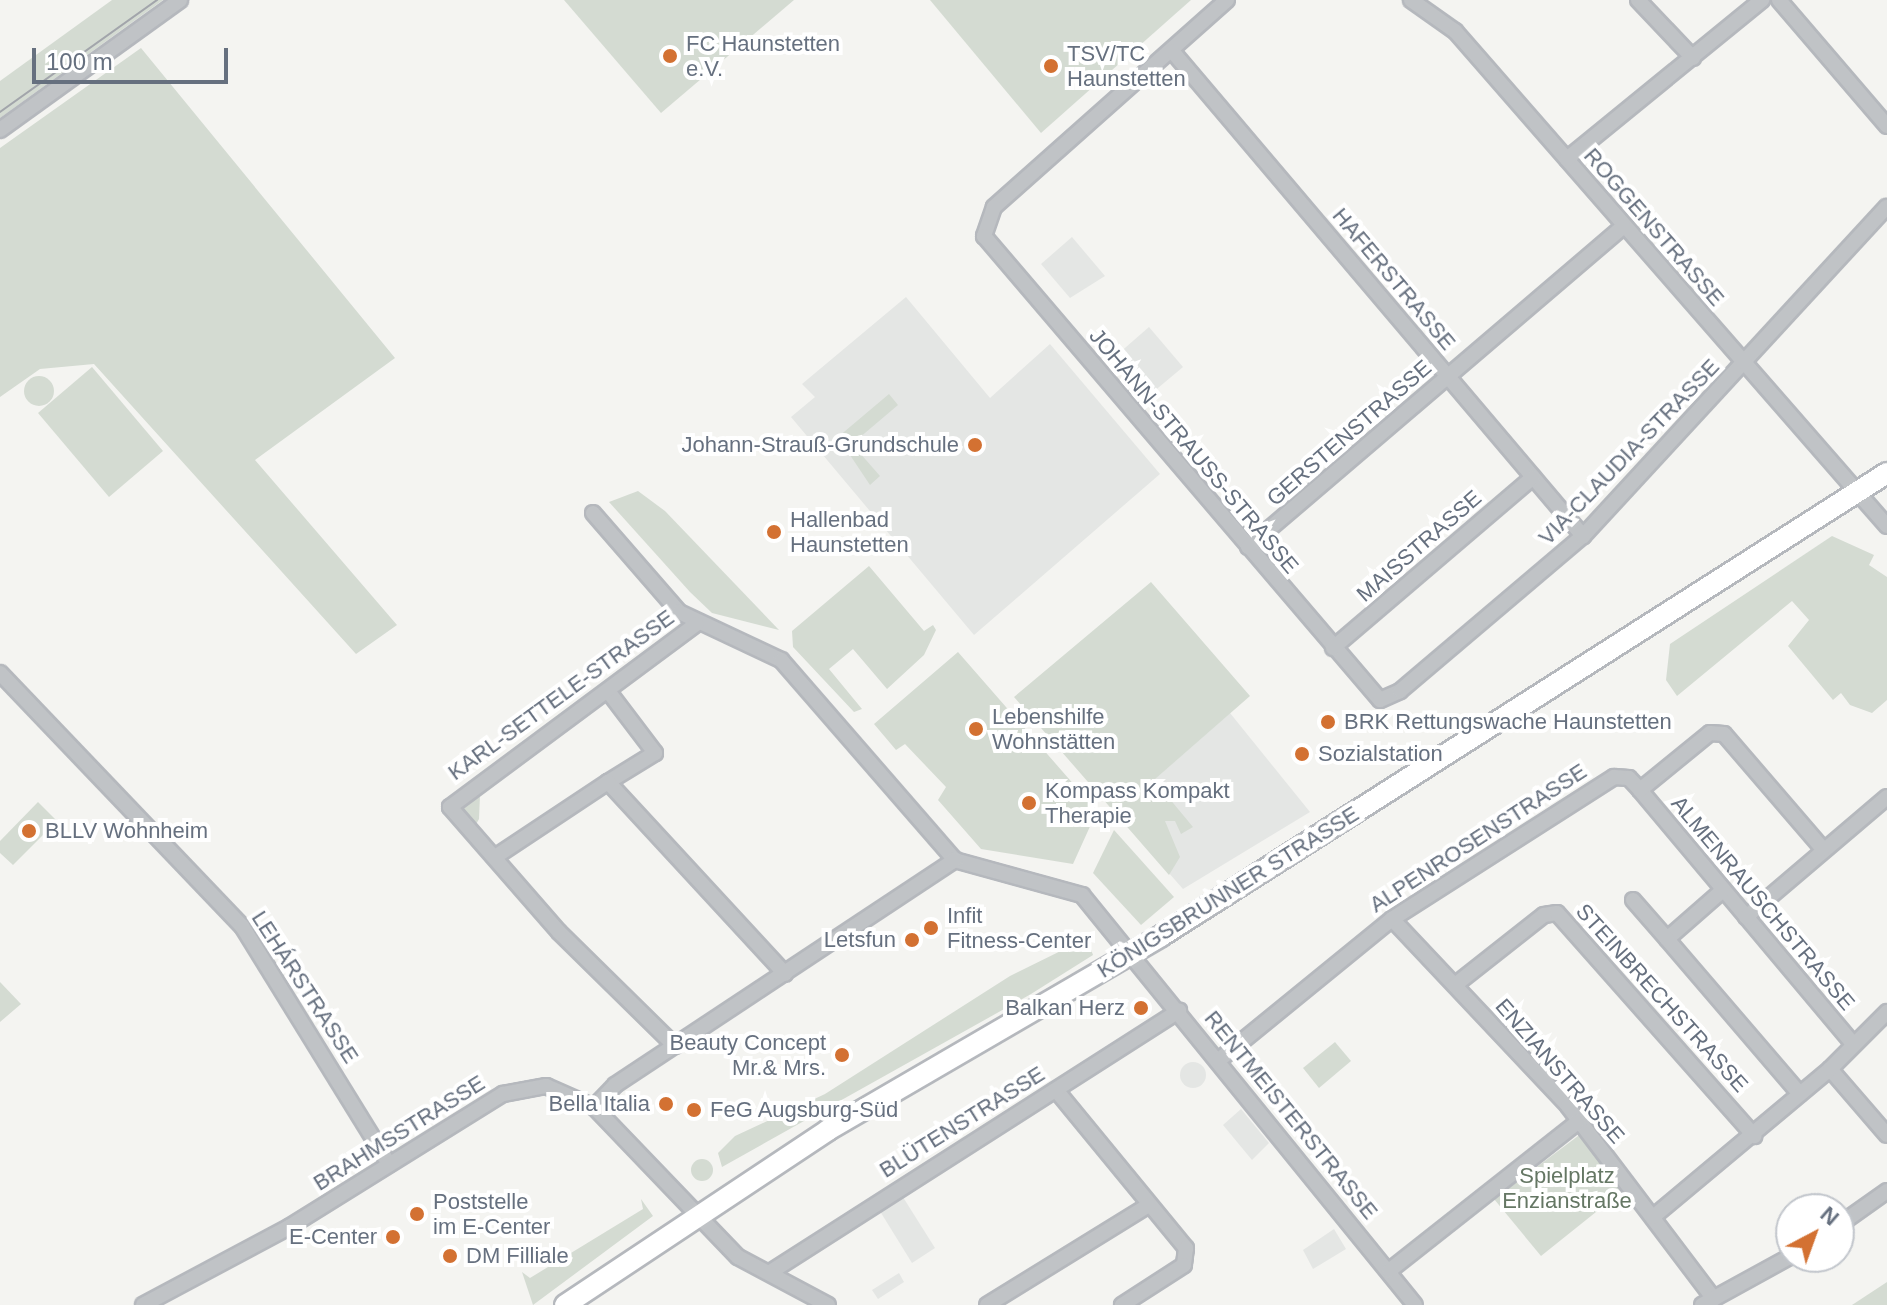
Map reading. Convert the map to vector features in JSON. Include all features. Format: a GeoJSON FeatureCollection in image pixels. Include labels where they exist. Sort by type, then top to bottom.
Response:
{"type":"FeatureCollection","features":[{"type":"Feature","properties":{"kind":"main road","name":"KÖNIGSBRUNNER STRASSE"},"geometry":{"type":"LineString","coordinates":[[565,1305],[828,1130],[1131,954],[1887,473]]}},
{"type":"Feature","properties":{"kind":"street"},"geometry":{"type":"LineString","coordinates":[[0,130],[180,0]]}},
{"type":"Feature","properties":{"kind":"street"},"geometry":{"type":"LineString","coordinates":[[1172,51],[1227,0]]}},
{"type":"Feature","properties":{"kind":"street","name":"ROGGENSTRASSE"},"geometry":{"type":"LineString","coordinates":[[1411,0],[1436,6],[1744,365],[1887,526]]}},
{"type":"Feature","properties":{"kind":"street"},"geometry":{"type":"LineString","coordinates":[[1638,0],[1693,58]]}},
{"type":"Feature","properties":{"kind":"street"},"geometry":{"type":"LineString","coordinates":[[1567,159],[1762,0]]}},
{"type":"Feature","properties":{"kind":"street"},"geometry":{"type":"LineString","coordinates":[[1779,0],[1887,126]]}},
{"type":"Feature","properties":{"kind":"street","name":"JOHANN-STRAUSS-STRASSE"},"geometry":{"type":"LineString","coordinates":[[1172,51],[982,225],[990,246],[1380,700]]}},
{"type":"Feature","properties":{"kind":"street","name":"HAFERSTRASSE"},"geometry":{"type":"LineString","coordinates":[[1172,51],[1583,536]]}},
{"type":"Feature","properties":{"kind":"street","name":"VIA-CLAUDIA-STRASSE"},"geometry":{"type":"LineString","coordinates":[[1380,700],[1400,691],[1583,536],[1887,207]]}},
{"type":"Feature","properties":{"kind":"street","name":"GERSTENSTRASSE"},"geometry":{"type":"LineString","coordinates":[[1248,547],[1624,226]]}},
{"type":"Feature","properties":{"kind":"street","name":"MAISSTRASSE"},"geometry":{"type":"LineString","coordinates":[[1333,648],[1533,477]]}},
{"type":"Feature","properties":{"kind":"street"},"geometry":{"type":"LineString","coordinates":[[593,513],[696,624],[781,660],[955,860],[675,1046],[594,1107]]}},
{"type":"Feature","properties":{"kind":"street","name":"KARL-SETTELE-STRASSE"},"geometry":{"type":"LineString","coordinates":[[495,857],[452,813],[452,801],[608,691],[696,624]]}},
{"type":"Feature","properties":{"kind":"street","name":"LEHÁRSTRASSE"},"geometry":{"type":"LineString","coordinates":[[0,673],[242,926],[389,1164]]}},
{"type":"Feature","properties":{"kind":"street"},"geometry":{"type":"LineString","coordinates":[[608,691],[655,753],[495,857],[587,962],[608,973],[675,1046]]}},
{"type":"Feature","properties":{"kind":"street"},"geometry":{"type":"LineString","coordinates":[[1640,790],[1710,733],[1724,734],[1823,849]]}},
{"type":"Feature","properties":{"kind":"street","name":"ALPENROSENSTRASSE"},"geometry":{"type":"LineString","coordinates":[[1219,1060],[1392,919],[1614,777],[1629,778],[1640,790]]}},
{"type":"Feature","properties":{"kind":"street"},"geometry":{"type":"LineString","coordinates":[[608,782],[785,974]]}},
{"type":"Feature","properties":{"kind":"street","name":"ALMENRAUSCHSTRASSE"},"geometry":{"type":"LineString","coordinates":[[1640,790],[1852,1043]]}},
{"type":"Feature","properties":{"kind":"street"},"geometry":{"type":"LineString","coordinates":[[1746,917],[1887,797]]}},
{"type":"Feature","properties":{"kind":"street","name":"RENTMEISTERSTRASSE"},"geometry":{"type":"LineString","coordinates":[[955,860],[1071,888],[1179,1011],[1415,1305]]}},
{"type":"Feature","properties":{"kind":"street"},"geometry":{"type":"LineString","coordinates":[[1667,939],[1723,890]]}},
{"type":"Feature","properties":{"kind":"street"},"geometry":{"type":"LineString","coordinates":[[1633,900],[1800,1094]]}},
{"type":"Feature","properties":{"kind":"street","name":"STEINBRECHSTRASSE"},"geometry":{"type":"LineString","coordinates":[[1455,985],[1544,915],[1557,913],[1754,1136]]}},
{"type":"Feature","properties":{"kind":"street","name":"ENZIANSTRASSE"},"geometry":{"type":"LineString","coordinates":[[1392,919],[1579,1121],[1653,1217],[1708,1302]]}},
{"type":"Feature","properties":{"kind":"street","name":"BLÜTENSTRASSE"},"geometry":{"type":"LineString","coordinates":[[769,1273],[1179,1011]]}},
{"type":"Feature","properties":{"kind":"street"},"geometry":{"type":"LineString","coordinates":[[1653,1217],[1754,1136],[1830,1069],[1852,1043],[1887,1012]]}},
{"type":"Feature","properties":{"kind":"street"},"geometry":{"type":"LineString","coordinates":[[1830,1069],[1887,1135]]}},
{"type":"Feature","properties":{"kind":"street","name":"BRAHMSSTRASSE"},"geometry":{"type":"LineString","coordinates":[[143,1305],[524,1087],[569,1091],[594,1107],[738,1257],[828,1305]]}},
{"type":"Feature","properties":{"kind":"street"},"geometry":{"type":"LineString","coordinates":[[1056,1090],[1188,1257],[1122,1305]]}},
{"type":"Feature","properties":{"kind":"street"},"geometry":{"type":"LineString","coordinates":[[1389,1271],[1579,1121]]}},
{"type":"Feature","properties":{"kind":"street"},"geometry":{"type":"LineString","coordinates":[[1855,1214],[1887,1191]]}},
{"type":"Feature","properties":{"kind":"street"},"geometry":{"type":"LineString","coordinates":[[987,1305],[1149,1205]]}},
{"type":"Feature","properties":{"kind":"street"},"geometry":{"type":"LineString","coordinates":[[1708,1302],[1775,1265]]}},
{"type":"Feature","properties":{"kind":"shaded area"},"geometry":{"type":"Polygon","coordinates":[[[1072,237],[1105,276],[1070,298],[1041,264],[1072,237]]]}},
{"type":"Feature","properties":{"kind":"shaded area","name":"Johann-Strauß-Grundschule"},"geometry":{"type":"Polygon","coordinates":[[[906,297],[990,398],[1050,344],[1160,474],[974,635],[791,417],[815,397],[802,384],[906,297]]]}},
{"type":"Feature","properties":{"kind":"shaded area"},"geometry":{"type":"Polygon","coordinates":[[[1149,327],[1183,367],[1152,393],[1118,354],[1149,327]]]}},
{"type":"Feature","properties":{"kind":"shaded area"},"geometry":{"type":"Polygon","coordinates":[[[1230,713],[1310,812],[1183,889],[1116,813],[1230,713]]]}},
{"type":"Feature","properties":{"kind":"shaded area"},"geometry":{"type":"Polygon","coordinates":[[[1193,1062],[1203,1065],[1206,1075],[1203,1085],[1193,1088],[1183,1085],[1180,1075],[1183,1065],[1193,1062]]]}},
{"type":"Feature","properties":{"kind":"shaded area"},"geometry":{"type":"Polygon","coordinates":[[[1241,1109],[1269,1143],[1252,1160],[1223,1125],[1241,1109]]]}},
{"type":"Feature","properties":{"kind":"shaded area"},"geometry":{"type":"Polygon","coordinates":[[[901,1194],[935,1248],[912,1263],[878,1208],[901,1194]]]}},
{"type":"Feature","properties":{"kind":"shaded area"},"geometry":{"type":"Polygon","coordinates":[[[1334,1229],[1346,1249],[1313,1269],[1303,1250],[1334,1229]]]}},
{"type":"Feature","properties":{"kind":"shaded area"},"geometry":{"type":"Polygon","coordinates":[[[899,1273],[904,1282],[878,1299],[872,1290],[899,1273]]]}},
{"type":"Feature","properties":{"kind":"green space"},"geometry":{"type":"Polygon","coordinates":[[[112,0],[163,0],[0,118],[0,81],[112,0]]]}},
{"type":"Feature","properties":{"kind":"green space","name":"FC Haunstetten e.V."},"geometry":{"type":"Polygon","coordinates":[[[564,0],[794,0],[661,113],[564,0]]]}},
{"type":"Feature","properties":{"kind":"green space","name":"TSV/TC Haunstetten"},"geometry":{"type":"Polygon","coordinates":[[[930,0],[1191,0],[1041,133],[930,0]]]}},
{"type":"Feature","properties":{"kind":"green space"},"geometry":{"type":"Polygon","coordinates":[[[141,48],[395,358],[255,460],[397,625],[356,654],[94,364],[40,369],[0,397],[0,148],[141,48]]]}},
{"type":"Feature","properties":{"kind":"green space"},"geometry":{"type":"Polygon","coordinates":[[[92,367],[163,451],[109,497],[38,413],[92,367]]]}},
{"type":"Feature","properties":{"kind":"green space"},"geometry":{"type":"Polygon","coordinates":[[[39,376],[50,380],[54,391],[50,402],[39,406],[28,402],[24,391],[28,380],[39,376]]]}},
{"type":"Feature","properties":{"kind":"green space"},"geometry":{"type":"Polygon","coordinates":[[[889,394],[898,405],[852,444],[880,476],[870,485],[838,437],[889,394]]]}},
{"type":"Feature","properties":{"kind":"green space"},"geometry":{"type":"Polygon","coordinates":[[[638,491],[665,511],[779,630],[712,613],[690,592],[609,502],[638,491]]]}},
{"type":"Feature","properties":{"kind":"green space"},"geometry":{"type":"Polygon","coordinates":[[[1832,536],[1874,555],[1869,565],[1887,577],[1887,700],[1872,713],[1850,705],[1841,693],[1833,700],[1788,646],[1809,620],[1792,601],[1677,696],[1666,680],[1670,644],[1832,536]]]}},
{"type":"Feature","properties":{"kind":"green space"},"geometry":{"type":"Polygon","coordinates":[[[869,566],[924,631],[933,625],[936,630],[924,655],[887,689],[853,649],[829,669],[862,709],[854,712],[793,647],[792,631],[869,566]]]}},
{"type":"Feature","properties":{"kind":"green space"},"geometry":{"type":"Polygon","coordinates":[[[1151,582],[1250,696],[1154,780],[1193,827],[1181,834],[1175,821],[1165,821],[1180,857],[1169,875],[1014,697],[1151,582]]]}},
{"type":"Feature","properties":{"kind":"green space"},"geometry":{"type":"Polygon","coordinates":[[[958,652],[1097,811],[1073,864],[981,849],[938,800],[946,787],[905,744],[896,750],[874,724],[958,652]]]}},
{"type":"Feature","properties":{"kind":"green space"},"geometry":{"type":"Polygon","coordinates":[[[480,795],[479,819],[475,826],[461,807],[480,795]]]}},
{"type":"Feature","properties":{"kind":"green space","name":"BLLV Wohnheim"},"geometry":{"type":"Polygon","coordinates":[[[38,802],[57,821],[13,865],[0,853],[0,841],[38,802]]]}},
{"type":"Feature","properties":{"kind":"green space"},"geometry":{"type":"Polygon","coordinates":[[[1114,830],[1174,897],[1141,925],[1093,873],[1114,830]]]}},
{"type":"Feature","properties":{"kind":"green space"},"geometry":{"type":"Polygon","coordinates":[[[1087,938],[1093,955],[1031,994],[722,1167],[718,1153],[735,1136],[825,1094],[1010,976],[1087,938]]]}},
{"type":"Feature","properties":{"kind":"green space"},"geometry":{"type":"Polygon","coordinates":[[[0,982],[21,1004],[0,1022],[0,982]]]}},
{"type":"Feature","properties":{"kind":"green space"},"geometry":{"type":"Polygon","coordinates":[[[1335,1042],[1351,1061],[1319,1088],[1303,1068],[1335,1042]]]}},
{"type":"Feature","properties":{"kind":"green space","name":"Spielplatz Enzianstraße"},"geometry":{"type":"Polygon","coordinates":[[[1582,1133],[1626,1188],[1541,1256],[1494,1199],[1582,1133]]]}},
{"type":"Feature","properties":{"kind":"green space"},"geometry":{"type":"Polygon","coordinates":[[[702,1159],[710,1162],[713,1170],[710,1178],[702,1181],[694,1178],[691,1170],[694,1162],[702,1159]]]}},
{"type":"Feature","properties":{"kind":"green space"},"geometry":{"type":"Polygon","coordinates":[[[641,1199],[653,1216],[533,1305],[522,1272],[530,1278],[643,1209],[641,1199]]]}},
{"type":"Feature","properties":{"kind":"green space"},"geometry":{"type":"Polygon","coordinates":[[[1887,1282],[1887,1305],[1852,1305],[1887,1282]]]}},
{"type":"Feature","properties":{"kind":"tram line"},"geometry":{"type":"LineString","coordinates":[[0,112],[157,0]]}},
{"type":"Feature","properties":{"kind":"place","name":"FC Haunstetten e.V."},"geometry":{"type":"Point","coordinates":[670,56]}},
{"type":"Feature","properties":{"kind":"place","name":"TSV/TC Haunstetten"},"geometry":{"type":"Point","coordinates":[1051,66]}},
{"type":"Feature","properties":{"kind":"place","name":"Johann-Strauß-Grundschule"},"geometry":{"type":"Point","coordinates":[975,445]}},
{"type":"Feature","properties":{"kind":"place","name":"Hallenbad Haunstetten"},"geometry":{"type":"Point","coordinates":[774,532]}},
{"type":"Feature","properties":{"kind":"place","name":"BRK Rettungswache Haunstetten"},"geometry":{"type":"Point","coordinates":[1328,722]}},
{"type":"Feature","properties":{"kind":"place","name":"Lebenshilfe Wohnstätten"},"geometry":{"type":"Point","coordinates":[976,729]}},
{"type":"Feature","properties":{"kind":"place","name":"Sozialstation"},"geometry":{"type":"Point","coordinates":[1302,754]}},
{"type":"Feature","properties":{"kind":"place","name":"Kompass Kompakt Therapie"},"geometry":{"type":"Point","coordinates":[1029,803]}},
{"type":"Feature","properties":{"kind":"place","name":"BLLV Wohnheim"},"geometry":{"type":"Point","coordinates":[29,831]}},
{"type":"Feature","properties":{"kind":"place","name":"Infit Fitness-Center"},"geometry":{"type":"Point","coordinates":[931,928]}},
{"type":"Feature","properties":{"kind":"place","name":"Letsfun"},"geometry":{"type":"Point","coordinates":[912,940]}},
{"type":"Feature","properties":{"kind":"place","name":"Balkan Herz"},"geometry":{"type":"Point","coordinates":[1141,1008]}},
{"type":"Feature","properties":{"kind":"place","name":"Beauty Concept Mr.& Mrs."},"geometry":{"type":"Point","coordinates":[842,1055]}},
{"type":"Feature","properties":{"kind":"place","name":"Bella Italia"},"geometry":{"type":"Point","coordinates":[666,1104]}},
{"type":"Feature","properties":{"kind":"place","name":"FeG Augsburg-Süd"},"geometry":{"type":"Point","coordinates":[694,1110]}},
{"type":"Feature","properties":{"kind":"place","name":"Poststelle im E-Center"},"geometry":{"type":"Point","coordinates":[417,1214]}},
{"type":"Feature","properties":{"kind":"place","name":"E-Center"},"geometry":{"type":"Point","coordinates":[393,1237]}},
{"type":"Feature","properties":{"kind":"place","name":"DM Filliale"},"geometry":{"type":"Point","coordinates":[450,1256]}}]}
